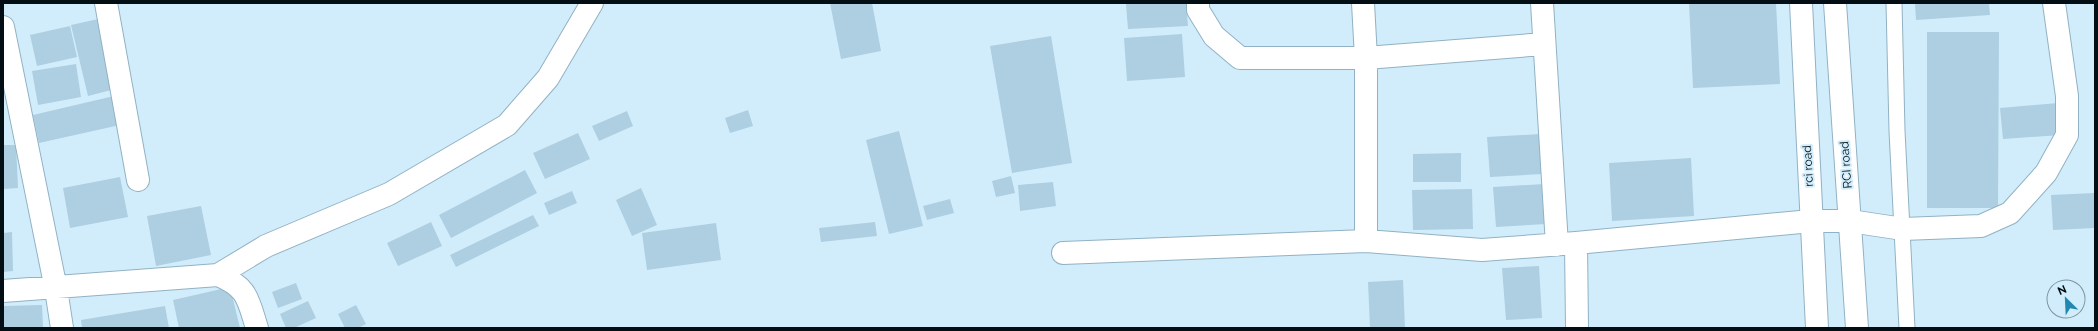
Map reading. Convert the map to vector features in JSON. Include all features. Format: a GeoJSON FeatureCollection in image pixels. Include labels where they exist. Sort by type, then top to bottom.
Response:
{"type":"FeatureCollection","features":[{"type":"Feature","properties":{"kind":"street"},"geometry":{"type":"LineString","coordinates":[[106,3],[138,180]]}},
{"type":"Feature","properties":{"kind":"street"},"geometry":{"type":"LineString","coordinates":[[3,291],[56,289],[218,275],[266,246],[389,194],[507,125],[548,78],[592,3]]}},
{"type":"Feature","properties":{"kind":"street"},"geometry":{"type":"LineString","coordinates":[[1198,3],[1198,10],[1214,36],[1240,58],[1366,58],[1544,44]]}},
{"type":"Feature","properties":{"kind":"street"},"geometry":{"type":"LineString","coordinates":[[1363,3],[1366,58],[1366,241]]}},
{"type":"Feature","properties":{"kind":"street"},"geometry":{"type":"LineString","coordinates":[[1542,3],[1544,44],[1566,244],[1577,328]]}},
{"type":"Feature","properties":{"kind":"street","name":"rci road"},"geometry":{"type":"LineString","coordinates":[[1801,3],[1817,328]]}},
{"type":"Feature","properties":{"kind":"street","name":"RCI road"},"geometry":{"type":"LineString","coordinates":[[1835,3],[1857,328]]}},
{"type":"Feature","properties":{"kind":"street"},"geometry":{"type":"LineString","coordinates":[[1063,253],[1366,241],[1482,250],[1566,244],[1811,221],[1850,221],[1903,229],[1981,226],[2010,213],[2046,172],[2068,135],[2067,96],[2054,3]]}},
{"type":"Feature","properties":{"kind":"street"},"geometry":{"type":"LineString","coordinates":[[3,27],[56,289],[62,328]]}},
{"type":"Feature","properties":{"kind":"street"},"geometry":{"type":"LineString","coordinates":[[218,275],[232,281],[246,294],[257,328]]}},
{"type":"Feature","properties":{"kind":"lane"},"geometry":{"type":"LineString","coordinates":[[1894,3],[1897,131],[1908,328]]}},
{"type":"Feature","properties":{"kind":"building"},"geometry":{"type":"Polygon","coordinates":[[[830,3],[872,3],[881,51],[841,59],[830,3]]]}},
{"type":"Feature","properties":{"kind":"building"},"geometry":{"type":"Polygon","coordinates":[[[1186,3],[1188,26],[1128,29],[1126,4],[1186,3]]]}},
{"type":"Feature","properties":{"kind":"building"},"geometry":{"type":"Polygon","coordinates":[[[1689,3],[1776,3],[1780,84],[1693,88],[1689,3]]]}},
{"type":"Feature","properties":{"kind":"building"},"geometry":{"type":"Polygon","coordinates":[[[1915,3],[1989,3],[1990,15],[1916,20],[1915,3]]]}},
{"type":"Feature","properties":{"kind":"building"},"geometry":{"type":"Polygon","coordinates":[[[103,18],[119,88],[88,96],[71,25],[103,18]]]}},
{"type":"Feature","properties":{"kind":"building"},"geometry":{"type":"Polygon","coordinates":[[[70,26],[77,57],[37,66],[30,35],[70,26]]]}},
{"type":"Feature","properties":{"kind":"building"},"geometry":{"type":"Polygon","coordinates":[[[1927,32],[1999,32],[1998,208],[1927,208],[1927,32]]]}},
{"type":"Feature","properties":{"kind":"building"},"geometry":{"type":"Polygon","coordinates":[[[1182,34],[1185,77],[1127,81],[1124,38],[1182,34]]]}},
{"type":"Feature","properties":{"kind":"building"},"geometry":{"type":"Polygon","coordinates":[[[1051,36],[1072,163],[1012,173],[990,46],[1051,36]]]}},
{"type":"Feature","properties":{"kind":"building"},"geometry":{"type":"Polygon","coordinates":[[[76,64],[81,97],[38,105],[32,71],[76,64]]]}},
{"type":"Feature","properties":{"kind":"building"},"geometry":{"type":"Polygon","coordinates":[[[114,96],[120,125],[39,143],[33,115],[114,96]]]}},
{"type":"Feature","properties":{"kind":"building"},"geometry":{"type":"Polygon","coordinates":[[[2058,103],[2061,135],[2003,139],[2000,108],[2058,103]]]}},
{"type":"Feature","properties":{"kind":"building"},"geometry":{"type":"Polygon","coordinates":[[[748,110],[753,126],[730,133],[725,118],[748,110]]]}},
{"type":"Feature","properties":{"kind":"building"},"geometry":{"type":"Polygon","coordinates":[[[627,111],[633,126],[599,141],[592,126],[627,111]]]}},
{"type":"Feature","properties":{"kind":"building"},"geometry":{"type":"Polygon","coordinates":[[[899,131],[923,226],[889,234],[866,140],[899,131]]]}},
{"type":"Feature","properties":{"kind":"building"},"geometry":{"type":"Polygon","coordinates":[[[578,133],[590,159],[545,179],[533,153],[578,133]]]}},
{"type":"Feature","properties":{"kind":"building"},"geometry":{"type":"Polygon","coordinates":[[[1540,134],[1542,174],[1490,177],[1487,137],[1540,134]]]}},
{"type":"Feature","properties":{"kind":"building"},"geometry":{"type":"Polygon","coordinates":[[[3,145],[16,145],[18,188],[3,189],[3,145]]]}},
{"type":"Feature","properties":{"kind":"building"},"geometry":{"type":"Polygon","coordinates":[[[1461,153],[1461,182],[1413,182],[1413,154],[1461,153]]]}},
{"type":"Feature","properties":{"kind":"building"},"geometry":{"type":"Polygon","coordinates":[[[1691,158],[1694,216],[1612,221],[1609,163],[1691,158]]]}},
{"type":"Feature","properties":{"kind":"building"},"geometry":{"type":"Polygon","coordinates":[[[525,170],[537,193],[451,238],[439,215],[525,170]]]}},
{"type":"Feature","properties":{"kind":"building"},"geometry":{"type":"Polygon","coordinates":[[[1011,176],[1015,193],[996,197],[992,181],[1011,176]]]}},
{"type":"Feature","properties":{"kind":"building"},"geometry":{"type":"Polygon","coordinates":[[[120,177],[128,217],[70,228],[63,188],[120,177]]]}},
{"type":"Feature","properties":{"kind":"building"},"geometry":{"type":"Polygon","coordinates":[[[1053,182],[1056,206],[1020,211],[1018,185],[1053,182]]]}},
{"type":"Feature","properties":{"kind":"building"},"geometry":{"type":"Polygon","coordinates":[[[1544,184],[1546,224],[1496,227],[1493,187],[1544,184]]]}},
{"type":"Feature","properties":{"kind":"building"},"geometry":{"type":"Polygon","coordinates":[[[641,188],[657,225],[632,236],[616,200],[641,188]]]}},
{"type":"Feature","properties":{"kind":"building"},"geometry":{"type":"Polygon","coordinates":[[[1472,189],[1473,229],[1413,230],[1412,190],[1472,189]]]}},
{"type":"Feature","properties":{"kind":"building"},"geometry":{"type":"Polygon","coordinates":[[[572,191],[577,203],[549,215],[544,203],[572,191]]]}},
{"type":"Feature","properties":{"kind":"building"},"geometry":{"type":"Polygon","coordinates":[[[2095,193],[2095,228],[2053,230],[2051,195],[2095,193]]]}},
{"type":"Feature","properties":{"kind":"building"},"geometry":{"type":"Polygon","coordinates":[[[950,199],[954,213],[927,220],[923,206],[950,199]]]}},
{"type":"Feature","properties":{"kind":"building"},"geometry":{"type":"Polygon","coordinates":[[[201,206],[211,255],[156,266],[147,216],[201,206]]]}},
{"type":"Feature","properties":{"kind":"building"},"geometry":{"type":"Polygon","coordinates":[[[533,215],[539,226],[456,267],[450,255],[533,215]]]}},
{"type":"Feature","properties":{"kind":"building"},"geometry":{"type":"Polygon","coordinates":[[[431,222],[442,246],[398,266],[387,243],[431,222]]]}},
{"type":"Feature","properties":{"kind":"building"},"geometry":{"type":"Polygon","coordinates":[[[875,222],[877,236],[821,242],[819,228],[875,222]]]}},
{"type":"Feature","properties":{"kind":"building"},"geometry":{"type":"Polygon","coordinates":[[[716,223],[721,260],[647,270],[642,233],[716,223]]]}},
{"type":"Feature","properties":{"kind":"building"},"geometry":{"type":"Polygon","coordinates":[[[12,232],[13,271],[3,272],[3,233],[12,232]]]}},
{"type":"Feature","properties":{"kind":"building"},"geometry":{"type":"Polygon","coordinates":[[[1539,266],[1542,318],[1506,320],[1502,268],[1539,266]]]}},
{"type":"Feature","properties":{"kind":"building"},"geometry":{"type":"Polygon","coordinates":[[[1403,280],[1405,328],[1370,328],[1368,282],[1403,280]]]}},
{"type":"Feature","properties":{"kind":"building"},"geometry":{"type":"Polygon","coordinates":[[[296,283],[302,299],[278,308],[272,292],[296,283]]]}},
{"type":"Feature","properties":{"kind":"building"},"geometry":{"type":"Polygon","coordinates":[[[230,287],[240,328],[179,328],[173,300],[230,287]]]}},
{"type":"Feature","properties":{"kind":"building"},"geometry":{"type":"Polygon","coordinates":[[[308,301],[316,318],[294,328],[286,328],[280,314],[308,301]]]}},
{"type":"Feature","properties":{"kind":"building"},"geometry":{"type":"Polygon","coordinates":[[[42,305],[43,328],[3,328],[3,306],[42,305]]]}},
{"type":"Feature","properties":{"kind":"building"},"geometry":{"type":"Polygon","coordinates":[[[356,305],[366,324],[358,328],[345,328],[338,314],[356,305]]]}},
{"type":"Feature","properties":{"kind":"building"},"geometry":{"type":"Polygon","coordinates":[[[165,306],[169,328],[82,328],[81,320],[165,306]]]}}]}
